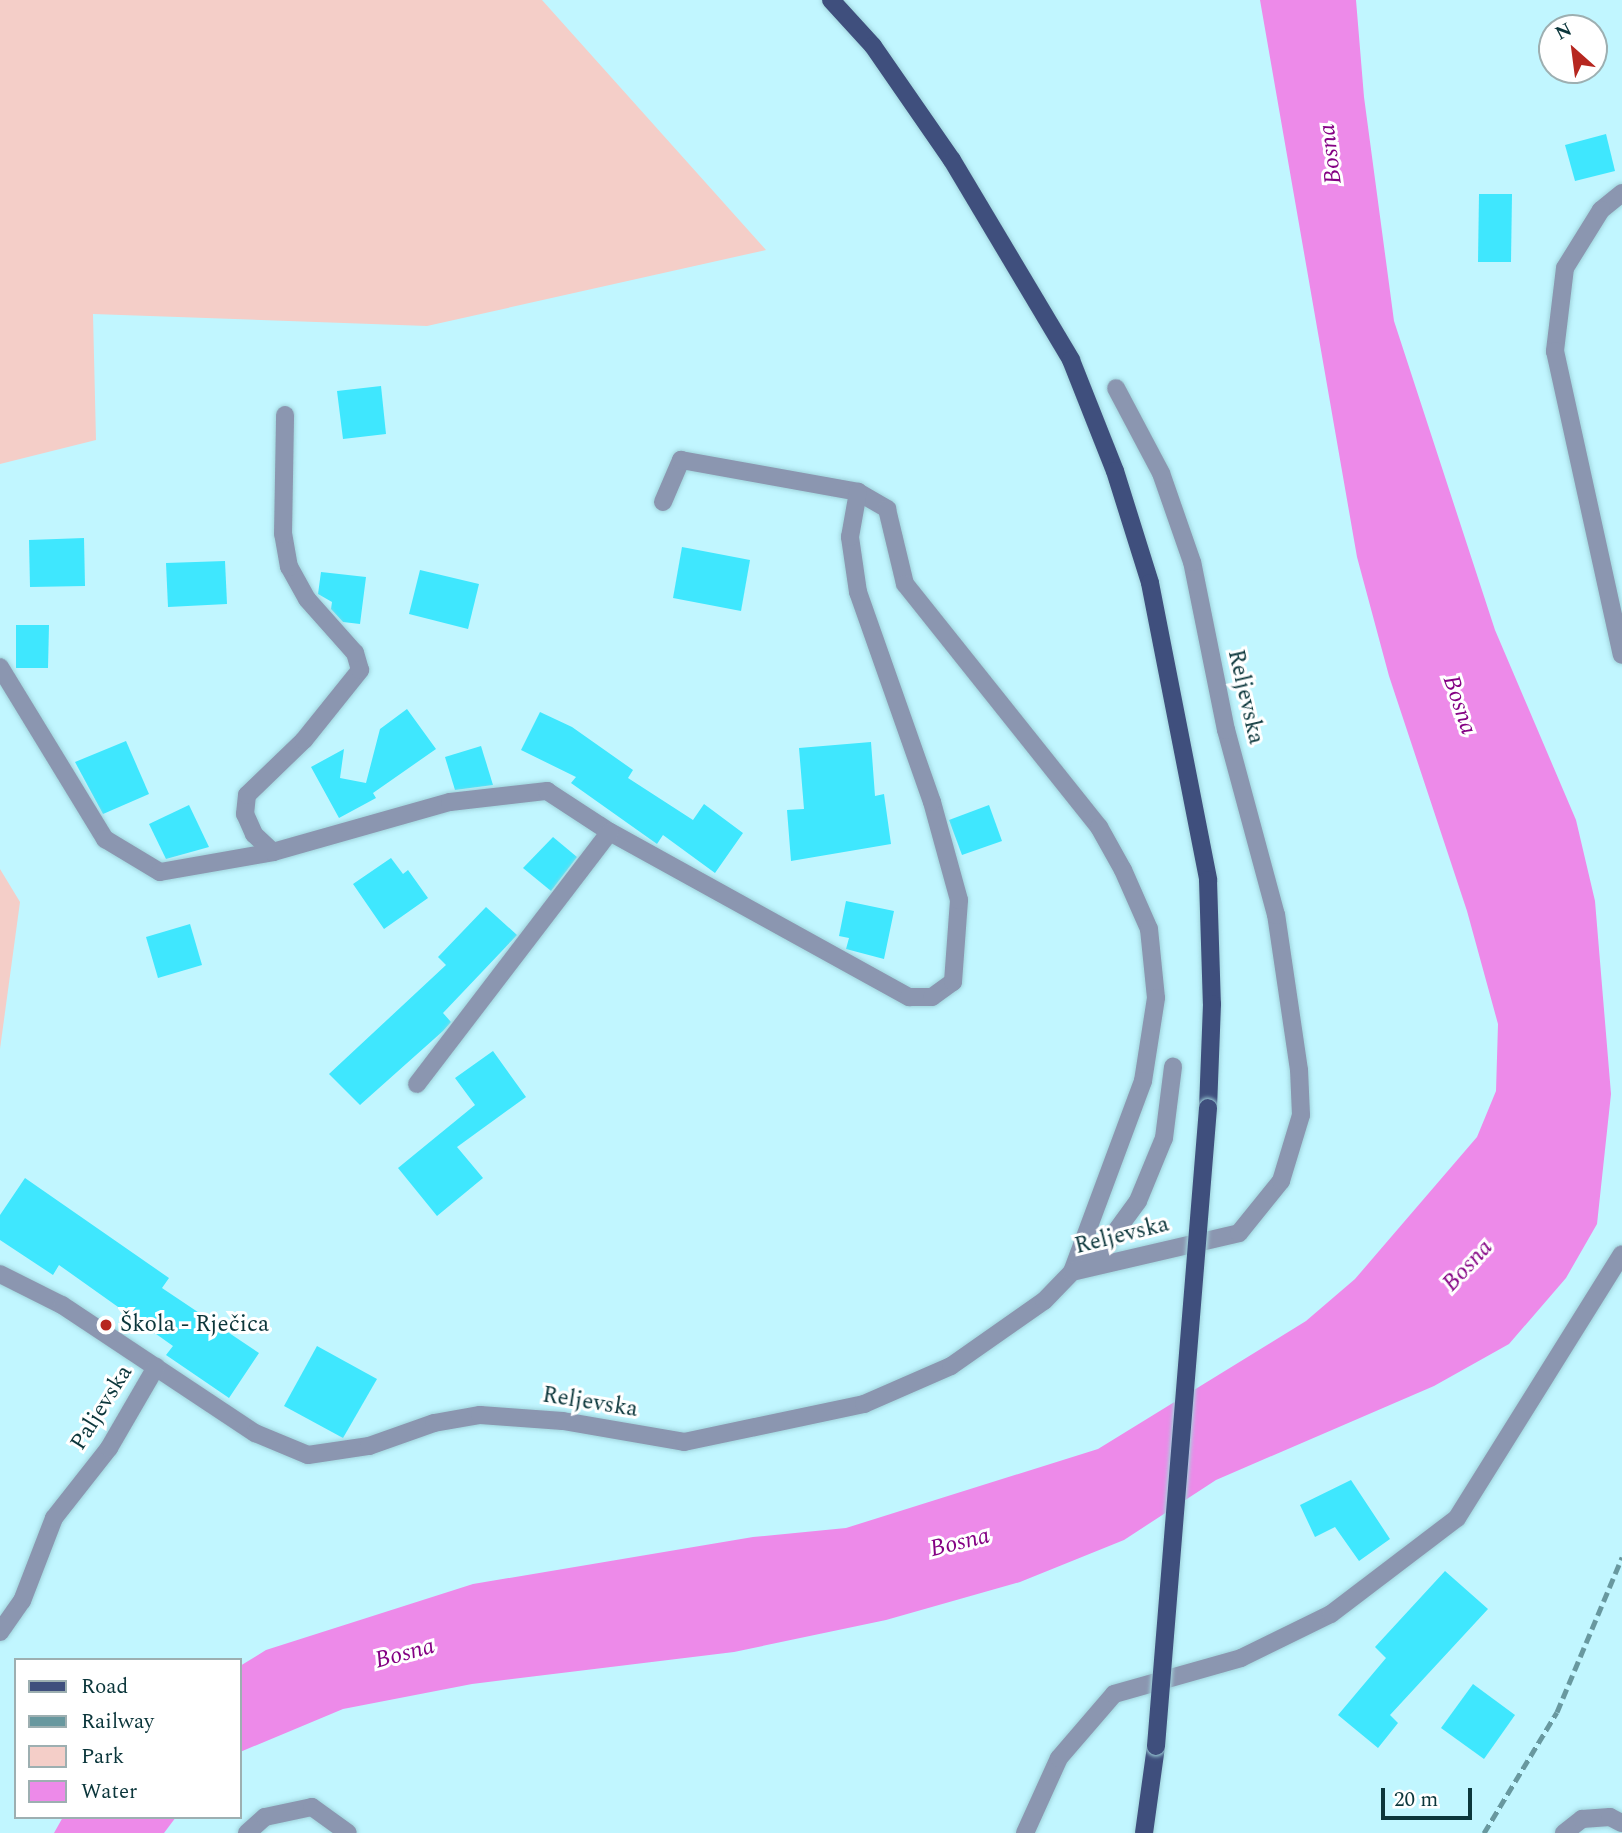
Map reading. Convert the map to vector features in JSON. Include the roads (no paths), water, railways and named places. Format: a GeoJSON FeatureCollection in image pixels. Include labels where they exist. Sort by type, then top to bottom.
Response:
{"type":"FeatureCollection","features":[{"type":"Feature","properties":{"kind":"main road"},"geometry":{"type":"LineString","coordinates":[[831,0],[873,46],[952,160],[1071,360],[1115,471],[1150,583],[1208,880],[1212,1004],[1208,1108],[1156,1746],[1144,1833]]}},
{"type":"Feature","properties":{"kind":"street"},"geometry":{"type":"LineString","coordinates":[[1622,193],[1601,210],[1565,268],[1555,351],[1622,656]]}},
{"type":"Feature","properties":{"kind":"street","name":"Reljevska"},"geometry":{"type":"LineString","coordinates":[[156,1367],[255,1433],[308,1455],[369,1446],[434,1423],[480,1415],[563,1421],[684,1442],[864,1404],[951,1366],[1044,1301],[1072,1272],[1239,1233],[1281,1181],[1301,1115],[1299,1070],[1276,915],[1226,730],[1192,562],[1161,473],[1116,388]]}},
{"type":"Feature","properties":{"kind":"street"},"geometry":{"type":"LineString","coordinates":[[273,852],[249,824],[245,814],[247,796],[304,740],[360,670],[355,653],[307,599],[289,567],[283,534],[285,415]]}},
{"type":"Feature","properties":{"kind":"street"},"geometry":{"type":"LineString","coordinates":[[663,502],[681,460],[858,492],[887,509],[905,584],[1099,827],[1149,929],[1156,998],[1143,1081],[1072,1272]]}},
{"type":"Feature","properties":{"kind":"street"},"geometry":{"type":"LineString","coordinates":[[0,667],[105,839],[160,872],[273,852],[450,802],[547,791],[610,832],[909,997],[932,997],[953,982],[958,900],[932,802],[858,592],[850,537],[858,492]]}},
{"type":"Feature","properties":{"kind":"street"},"geometry":{"type":"LineString","coordinates":[[417,1084],[610,832]]}},
{"type":"Feature","properties":{"kind":"street"},"geometry":{"type":"LineString","coordinates":[[1072,1272],[1103,1249],[1138,1201],[1164,1138],[1173,1067]]}},
{"type":"Feature","properties":{"kind":"street"},"geometry":{"type":"LineString","coordinates":[[1025,1833],[1059,1758],[1114,1694],[1241,1658],[1331,1614],[1457,1518],[1622,1254]]}},
{"type":"Feature","properties":{"kind":"street","name":"Paljevska"},"geometry":{"type":"LineString","coordinates":[[0,1275],[62,1305],[156,1367],[109,1448],[54,1518],[22,1601],[0,1632]]}},
{"type":"Feature","properties":{"kind":"street"},"geometry":{"type":"LineString","coordinates":[[247,1833],[265,1818],[312,1807],[348,1833]]}},
{"type":"Feature","properties":{"kind":"street"},"geometry":{"type":"LineString","coordinates":[[1564,1833],[1582,1819],[1610,1817],[1622,1823]]}},
{"type":"Feature","properties":{"kind":"water","name":"Bosna"},"geometry":{"type":"Polygon","coordinates":[[[1260,0],[1356,0],[1364,97],[1394,321],[1495,630],[1576,820],[1595,901],[1611,1094],[1597,1224],[1566,1278],[1509,1344],[1434,1386],[1216,1480],[1124,1540],[1020,1582],[886,1620],[734,1652],[472,1684],[343,1709],[242,1751],[242,1665],[266,1650],[473,1584],[753,1537],[846,1528],[1098,1449],[1306,1321],[1355,1279],[1477,1137],[1496,1091],[1498,1024],[1467,911],[1389,676],[1357,557],[1260,0]]]}},
{"type":"Feature","properties":{"kind":"water"},"geometry":{"type":"Polygon","coordinates":[[[62,1819],[174,1819],[164,1833],[54,1833],[62,1819]]]}},
{"type":"Feature","properties":{"kind":"railway"},"geometry":{"type":"LineString","coordinates":[[1484,1833],[1557,1712],[1622,1557]]}},
{"type":"Feature","properties":{"kind":"place","name":"Škola - Rječica"},"geometry":{"type":"Point","coordinates":[106,1325]}}]}
